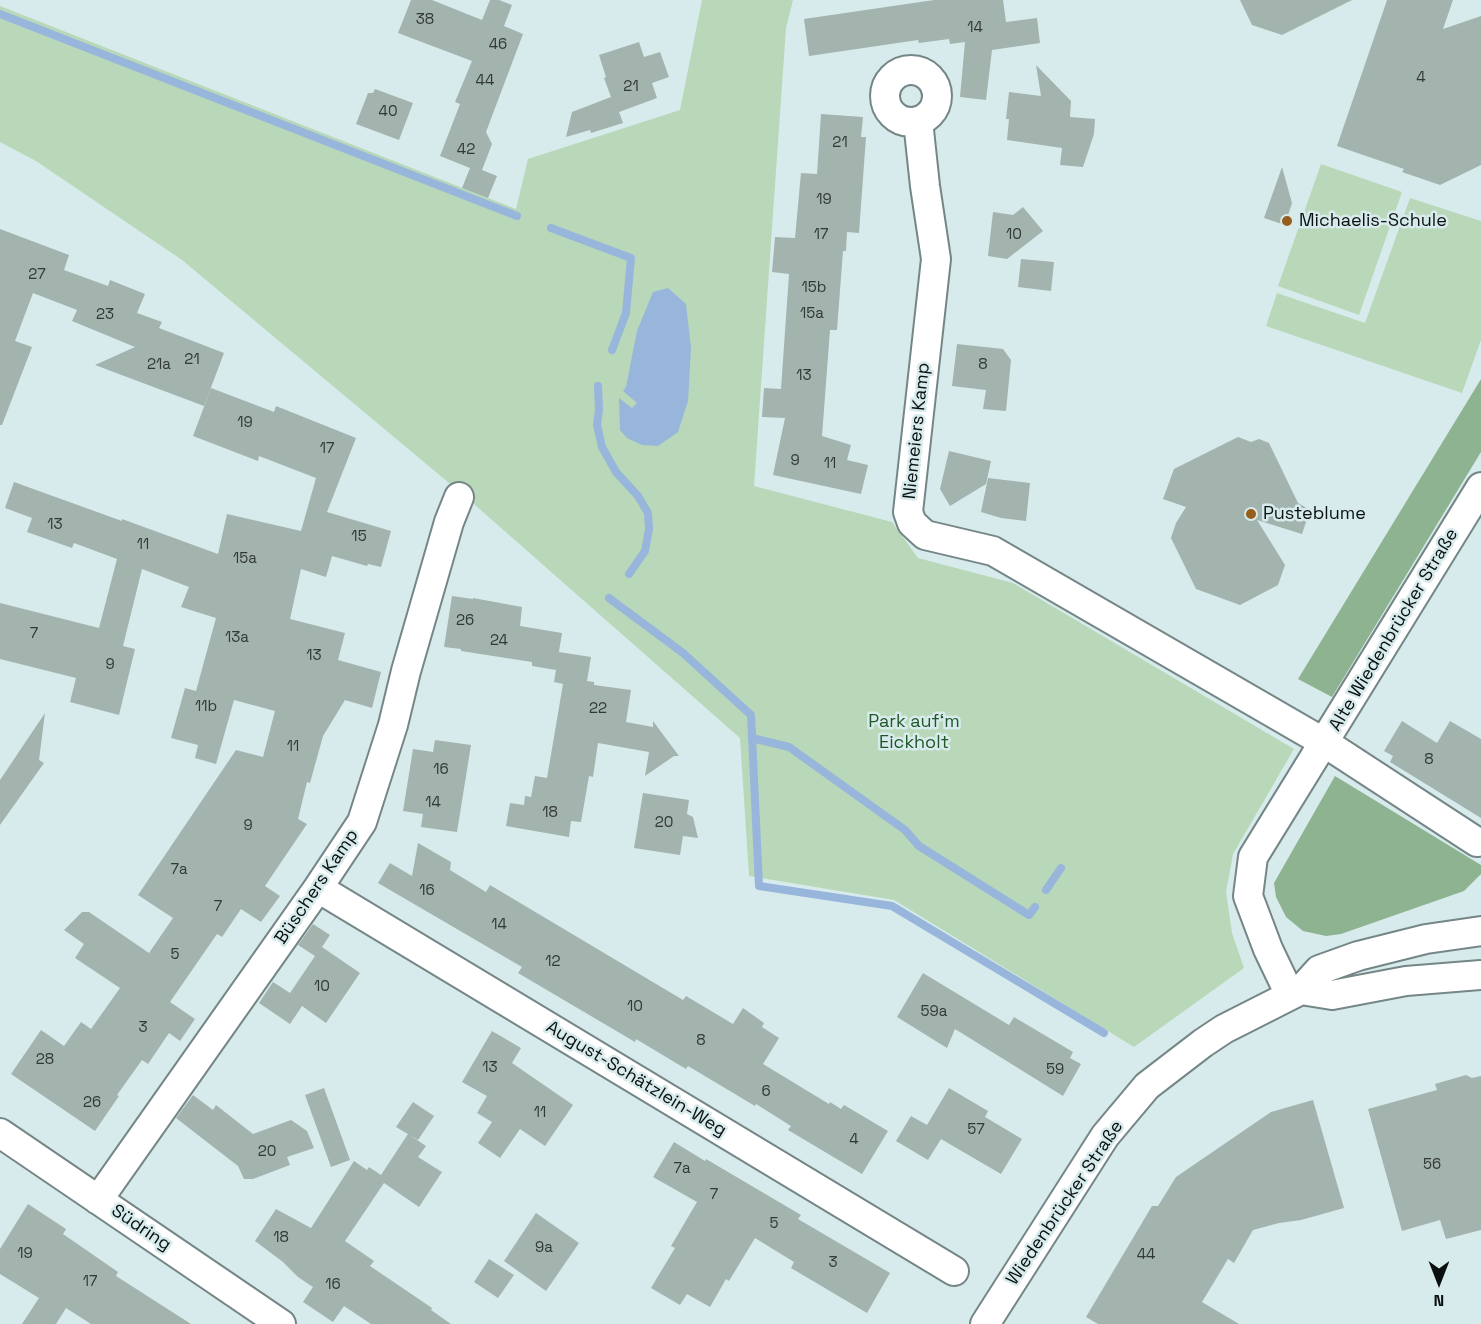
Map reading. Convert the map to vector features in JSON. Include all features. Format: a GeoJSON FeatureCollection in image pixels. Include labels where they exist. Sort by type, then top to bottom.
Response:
{"type":"FeatureCollection","features":[{"type":"Feature","properties":{"kind":"street","name":"Niemeiers Kamp"},"geometry":{"type":"LineString","coordinates":[[918,121],[936,259],[909,512],[912,523],[925,535],[993,551],[1325,743]]}},
{"type":"Feature","properties":{"kind":"street","name":"Alte Wiedenbrücker Straße"},"geometry":{"type":"LineString","coordinates":[[1296,993],[1268,949],[1248,896],[1253,857],[1481,487]]}},
{"type":"Feature","properties":{"kind":"street","name":"Büschers Kamp"},"geometry":{"type":"LineString","coordinates":[[98,1200],[362,822],[393,725],[406,671],[449,522],[459,497]]}},
{"type":"Feature","properties":{"kind":"street","name":"Alte Wiedenbrücker Straße"},"geometry":{"type":"LineString","coordinates":[[1325,743],[1477,842]]}},
{"type":"Feature","properties":{"kind":"street","name":"August-Schätzlein-Weg"},"geometry":{"type":"LineString","coordinates":[[318,888],[954,1270]]}},
{"type":"Feature","properties":{"kind":"street"},"geometry":{"type":"LineString","coordinates":[[1426,939],[1481,913]]}},
{"type":"Feature","properties":{"kind":"street","name":"Wiedenbrücker Straße"},"geometry":{"type":"LineString","coordinates":[[985,1324],[1105,1136],[1148,1086],[1224,1029],[1296,993],[1319,970],[1358,956],[1426,939],[1481,932]]}},
{"type":"Feature","properties":{"kind":"street"},"geometry":{"type":"LineString","coordinates":[[1296,993],[1332,995],[1406,981],[1481,975]]}},
{"type":"Feature","properties":{"kind":"street","name":"Südring"},"geometry":{"type":"LineString","coordinates":[[0,1133],[281,1324]]}},
{"type":"Feature","properties":{"kind":"green space","name":"Park auf‘m Eickholt"},"geometry":{"type":"Polygon","coordinates":[[[702,0],[793,0],[786,28],[754,486],[892,522],[918,558],[1013,583],[1294,749],[1233,854],[1226,892],[1232,933],[1244,968],[1134,1047],[894,900],[749,876],[740,738],[467,498],[182,260],[36,161],[0,142],[0,6],[516,209],[528,159],[680,110],[702,0]]]}},
{"type":"Feature","properties":{"kind":"green space"},"geometry":{"type":"Polygon","coordinates":[[[1321,164],[1402,192],[1359,315],[1278,286],[1321,164]]]}},
{"type":"Feature","properties":{"kind":"green space"},"geometry":{"type":"Polygon","coordinates":[[[1410,198],[1481,221],[1481,340],[1462,393],[1266,326],[1277,293],[1365,323],[1410,198]]]}},
{"type":"Feature","properties":{"kind":"green space"},"geometry":{"type":"Polygon","coordinates":[[[1481,379],[1481,452],[1332,697],[1298,679],[1481,379]]]}},
{"type":"Feature","properties":{"kind":"green space"},"geometry":{"type":"Polygon","coordinates":[[[1335,776],[1481,865],[1481,874],[1464,891],[1341,934],[1326,936],[1303,931],[1286,917],[1276,897],[1274,883],[1335,776]]]}},
{"type":"Feature","properties":{"kind":"water"},"geometry":{"type":"Polygon","coordinates":[[[668,288],[686,304],[691,348],[688,401],[678,432],[658,446],[642,445],[627,438],[620,430],[619,398],[632,408],[637,403],[623,391],[626,387],[637,331],[653,292],[668,288]]]}},
{"type":"Feature","properties":{"kind":"building"},"geometry":{"type":"Polygon","coordinates":[[[411,0],[432,0],[482,20],[490,0],[499,0],[512,5],[504,26],[523,34],[486,132],[492,144],[482,170],[497,176],[488,198],[462,188],[470,168],[440,156],[460,104],[455,102],[472,61],[398,33],[411,0]]]}},
{"type":"Feature","properties":{"kind":"building"},"geometry":{"type":"Polygon","coordinates":[[[934,0],[1003,0],[1006,22],[1037,18],[1040,43],[992,50],[986,100],[960,97],[965,42],[950,44],[949,39],[919,43],[918,40],[809,56],[804,19],[934,0]]]}},
{"type":"Feature","properties":{"kind":"building"},"geometry":{"type":"Polygon","coordinates":[[[1240,0],[1352,0],[1282,35],[1252,25],[1240,0]]]}},
{"type":"Feature","properties":{"kind":"building"},"geometry":{"type":"Polygon","coordinates":[[[1387,0],[1453,0],[1443,29],[1481,16],[1481,165],[1440,185],[1402,172],[1404,169],[1337,146],[1387,0]]]}},
{"type":"Feature","properties":{"kind":"building"},"geometry":{"type":"Polygon","coordinates":[[[639,42],[644,57],[660,52],[669,77],[652,83],[657,98],[619,112],[623,123],[591,133],[590,130],[566,137],[572,112],[611,97],[599,55],[639,42]]]}},
{"type":"Feature","properties":{"kind":"building"},"geometry":{"type":"Polygon","coordinates":[[[1036,65],[1071,101],[1070,117],[1095,119],[1094,134],[1083,167],[1060,165],[1062,148],[1007,140],[1009,119],[1006,119],[1009,92],[1041,96],[1036,65]]]}},
{"type":"Feature","properties":{"kind":"building"},"geometry":{"type":"Polygon","coordinates":[[[375,89],[413,103],[399,140],[356,124],[368,93],[373,93],[375,89]]]}},
{"type":"Feature","properties":{"kind":"building"},"geometry":{"type":"Polygon","coordinates":[[[821,114],[863,117],[861,137],[866,137],[859,233],[847,232],[846,251],[843,251],[837,330],[830,330],[822,436],[851,445],[847,460],[868,465],[861,494],[773,475],[785,418],[762,417],[764,388],[781,389],[789,274],[772,272],[775,237],[795,238],[801,173],[817,174],[821,114]]]}},
{"type":"Feature","properties":{"kind":"building"},"geometry":{"type":"Polygon","coordinates":[[[1282,167],[1292,203],[1285,225],[1264,218],[1282,167]]]}},
{"type":"Feature","properties":{"kind":"building"},"geometry":{"type":"Polygon","coordinates":[[[1023,207],[1043,231],[1007,259],[988,256],[993,212],[1013,215],[1023,207]]]}},
{"type":"Feature","properties":{"kind":"building"},"geometry":{"type":"Polygon","coordinates":[[[0,229],[69,255],[64,270],[108,286],[110,280],[145,294],[137,313],[162,322],[159,328],[224,353],[204,406],[95,365],[135,347],[72,321],[77,310],[33,293],[15,341],[32,347],[2,425],[0,425],[0,229]]]}},
{"type":"Feature","properties":{"kind":"building"},"geometry":{"type":"Polygon","coordinates":[[[1021,259],[1054,262],[1051,291],[1018,287],[1021,259]]]}},
{"type":"Feature","properties":{"kind":"building"},"geometry":{"type":"Polygon","coordinates":[[[957,344],[1003,349],[1011,360],[1006,411],[983,409],[986,390],[952,386],[957,344]]]}},
{"type":"Feature","properties":{"kind":"building"},"geometry":{"type":"Polygon","coordinates":[[[211,388],[274,412],[276,406],[356,438],[327,512],[391,531],[381,567],[368,564],[367,566],[332,556],[326,577],[301,569],[290,619],[345,633],[338,660],[381,672],[372,708],[345,700],[323,736],[310,783],[307,782],[298,819],[307,824],[265,886],[280,896],[261,922],[241,909],[222,937],[217,934],[170,1002],[195,1019],[180,1041],[169,1033],[148,1064],[142,1060],[95,1131],[11,1074],[41,1030],[64,1046],[81,1022],[91,1029],[120,988],[75,958],[84,944],[64,930],[82,912],[89,912],[149,953],[173,918],[138,895],[236,750],[263,757],[275,711],[234,700],[216,764],[195,758],[198,745],[171,738],[185,688],[196,691],[216,618],[181,607],[189,587],[142,569],[123,646],[135,649],[119,715],[70,702],[76,678],[0,659],[0,603],[99,628],[117,559],[74,543],[72,548],[27,532],[32,518],[5,508],[14,482],[218,554],[227,514],[301,531],[316,478],[259,456],[258,461],[193,436],[211,388]]]}},
{"type":"Feature","properties":{"kind":"building"},"geometry":{"type":"Polygon","coordinates":[[[1238,437],[1251,442],[1259,439],[1269,443],[1298,503],[1310,510],[1302,534],[1257,520],[1285,565],[1278,585],[1240,605],[1196,589],[1171,538],[1176,523],[1186,507],[1163,499],[1174,469],[1238,437]]]}},
{"type":"Feature","properties":{"kind":"building"},"geometry":{"type":"Polygon","coordinates":[[[949,451],[991,461],[986,484],[950,506],[940,489],[949,451]]]}},
{"type":"Feature","properties":{"kind":"building"},"geometry":{"type":"Polygon","coordinates":[[[988,478],[1030,483],[1026,521],[1001,518],[981,512],[988,478]]]}},
{"type":"Feature","properties":{"kind":"building"},"geometry":{"type":"Polygon","coordinates":[[[452,596],[522,607],[520,626],[562,633],[556,670],[532,666],[532,662],[444,647],[452,596]]]}},
{"type":"Feature","properties":{"kind":"building"},"geometry":{"type":"Polygon","coordinates":[[[559,652],[591,657],[587,681],[594,682],[594,685],[631,690],[626,722],[653,727],[653,721],[679,756],[674,756],[645,776],[649,752],[598,743],[593,777],[589,776],[581,822],[571,821],[569,837],[506,826],[510,803],[524,805],[525,796],[531,797],[535,776],[547,778],[563,684],[554,682],[559,652]]]}},
{"type":"Feature","properties":{"kind":"building"},"geometry":{"type":"Polygon","coordinates":[[[45,713],[39,760],[44,763],[0,825],[0,780],[45,713]]]}},
{"type":"Feature","properties":{"kind":"building"},"geometry":{"type":"Polygon","coordinates":[[[1402,721],[1437,743],[1450,721],[1481,739],[1481,818],[1390,762],[1393,756],[1384,751],[1402,721]]]}},
{"type":"Feature","properties":{"kind":"building"},"geometry":{"type":"Polygon","coordinates":[[[435,740],[471,745],[457,832],[421,827],[423,814],[403,811],[413,749],[433,752],[435,740]]]}},
{"type":"Feature","properties":{"kind":"building"},"geometry":{"type":"Polygon","coordinates":[[[643,793],[689,800],[687,814],[693,817],[698,838],[683,836],[680,855],[634,848],[643,793]]]}},
{"type":"Feature","properties":{"kind":"building"},"geometry":{"type":"Polygon","coordinates":[[[418,843],[451,862],[450,870],[486,892],[490,885],[683,1000],[686,996],[733,1024],[743,1008],[764,1023],[762,1027],[779,1038],[763,1064],[829,1104],[830,1102],[841,1109],[844,1105],[888,1131],[862,1174],[788,1130],[791,1126],[756,1104],[755,1106],[688,1066],[686,1069],[636,1039],[635,1042],[518,973],[522,967],[378,883],[390,863],[412,876],[418,843]]]}},
{"type":"Feature","properties":{"kind":"building"},"geometry":{"type":"Polygon","coordinates":[[[313,924],[330,935],[322,947],[360,973],[326,1023],[302,1006],[290,1024],[259,1003],[273,982],[290,993],[315,956],[298,945],[313,924]]]}},
{"type":"Feature","properties":{"kind":"building"},"geometry":{"type":"Polygon","coordinates":[[[923,973],[1009,1025],[1014,1017],[1073,1052],[1070,1058],[1081,1064],[1063,1096],[955,1029],[947,1048],[897,1017],[923,973]]]}},
{"type":"Feature","properties":{"kind":"building"},"geometry":{"type":"Polygon","coordinates":[[[492,1031],[521,1048],[512,1063],[573,1105],[545,1146],[520,1129],[500,1158],[478,1143],[492,1122],[477,1113],[487,1096],[462,1082],[492,1031]]]}},
{"type":"Feature","properties":{"kind":"building"},"geometry":{"type":"Polygon","coordinates":[[[1466,1075],[1472,1078],[1481,1076],[1481,1230],[1446,1239],[1440,1220],[1402,1231],[1368,1109],[1437,1090],[1435,1084],[1466,1075]]]}},
{"type":"Feature","properties":{"kind":"building"},"geometry":{"type":"Polygon","coordinates":[[[324,1088],[350,1160],[331,1167],[305,1095],[324,1088]]]}},
{"type":"Feature","properties":{"kind":"building"},"geometry":{"type":"Polygon","coordinates":[[[949,1088],[988,1111],[985,1117],[1022,1139],[1001,1174],[941,1139],[928,1160],[896,1141],[911,1116],[927,1125],[949,1088]]]}},
{"type":"Feature","properties":{"kind":"building"},"geometry":{"type":"Polygon","coordinates":[[[193,1095],[213,1110],[216,1105],[253,1134],[291,1120],[307,1131],[314,1148],[287,1157],[290,1165],[253,1179],[244,1179],[238,1166],[176,1118],[193,1095]]]}},
{"type":"Feature","properties":{"kind":"building"},"geometry":{"type":"Polygon","coordinates":[[[1313,1100],[1344,1208],[1253,1230],[1234,1263],[1228,1259],[1202,1302],[1239,1324],[1098,1324],[1086,1317],[1152,1206],[1158,1206],[1176,1177],[1271,1112],[1313,1100]]]}},
{"type":"Feature","properties":{"kind":"building"},"geometry":{"type":"Polygon","coordinates":[[[413,1102],[434,1116],[418,1140],[396,1127],[413,1102]]]}},
{"type":"Feature","properties":{"kind":"building"},"geometry":{"type":"Polygon","coordinates":[[[408,1134],[426,1146],[418,1157],[442,1172],[419,1207],[384,1183],[345,1241],[374,1261],[370,1266],[432,1308],[431,1310],[451,1324],[371,1324],[344,1306],[333,1322],[303,1302],[313,1287],[255,1241],[276,1209],[311,1228],[354,1161],[367,1170],[369,1167],[381,1175],[408,1134]]]}},
{"type":"Feature","properties":{"kind":"building"},"geometry":{"type":"Polygon","coordinates":[[[674,1142],[801,1215],[798,1219],[890,1273],[867,1313],[791,1268],[794,1262],[755,1238],[729,1281],[726,1279],[710,1307],[687,1294],[680,1305],[651,1288],[675,1248],[671,1246],[697,1202],[653,1177],[674,1142]]]}},
{"type":"Feature","properties":{"kind":"building"},"geometry":{"type":"Polygon","coordinates":[[[28,1204],[66,1229],[63,1234],[118,1272],[116,1276],[191,1324],[91,1324],[66,1308],[56,1324],[22,1324],[39,1298],[0,1274],[0,1249],[28,1204]]]}},
{"type":"Feature","properties":{"kind":"building"},"geometry":{"type":"Polygon","coordinates":[[[536,1213],[579,1243],[546,1291],[504,1261],[536,1213]]]}},
{"type":"Feature","properties":{"kind":"building"},"geometry":{"type":"Polygon","coordinates":[[[489,1259],[514,1275],[498,1298],[474,1282],[489,1259]]]}},
{"type":"Feature","properties":{"kind":"waterway"},"geometry":{"type":"LineString","coordinates":[[0,14],[517,216]]}},
{"type":"Feature","properties":{"kind":"waterway"},"geometry":{"type":"LineString","coordinates":[[551,228],[631,258],[626,313],[612,350]]}},
{"type":"Feature","properties":{"kind":"waterway"},"geometry":{"type":"LineString","coordinates":[[598,386],[597,425],[602,447],[616,472],[638,496],[648,513],[649,529],[645,551],[629,574]]}},
{"type":"Feature","properties":{"kind":"waterway"},"geometry":{"type":"LineString","coordinates":[[609,598],[683,653],[751,715],[759,886],[892,906],[1104,1033]]}},
{"type":"Feature","properties":{"kind":"waterway"},"geometry":{"type":"LineString","coordinates":[[752,738],[789,747],[905,830],[919,846],[1029,915],[1035,907]]}},
{"type":"Feature","properties":{"kind":"waterway"},"geometry":{"type":"LineString","coordinates":[[1046,890],[1061,868]]}},
{"type":"Feature","properties":{"kind":"place","name":"Michaelis-Schule"},"geometry":{"type":"Point","coordinates":[1287,221]}},
{"type":"Feature","properties":{"kind":"place","name":"Pusteblume"},"geometry":{"type":"Point","coordinates":[1251,514]}}]}
